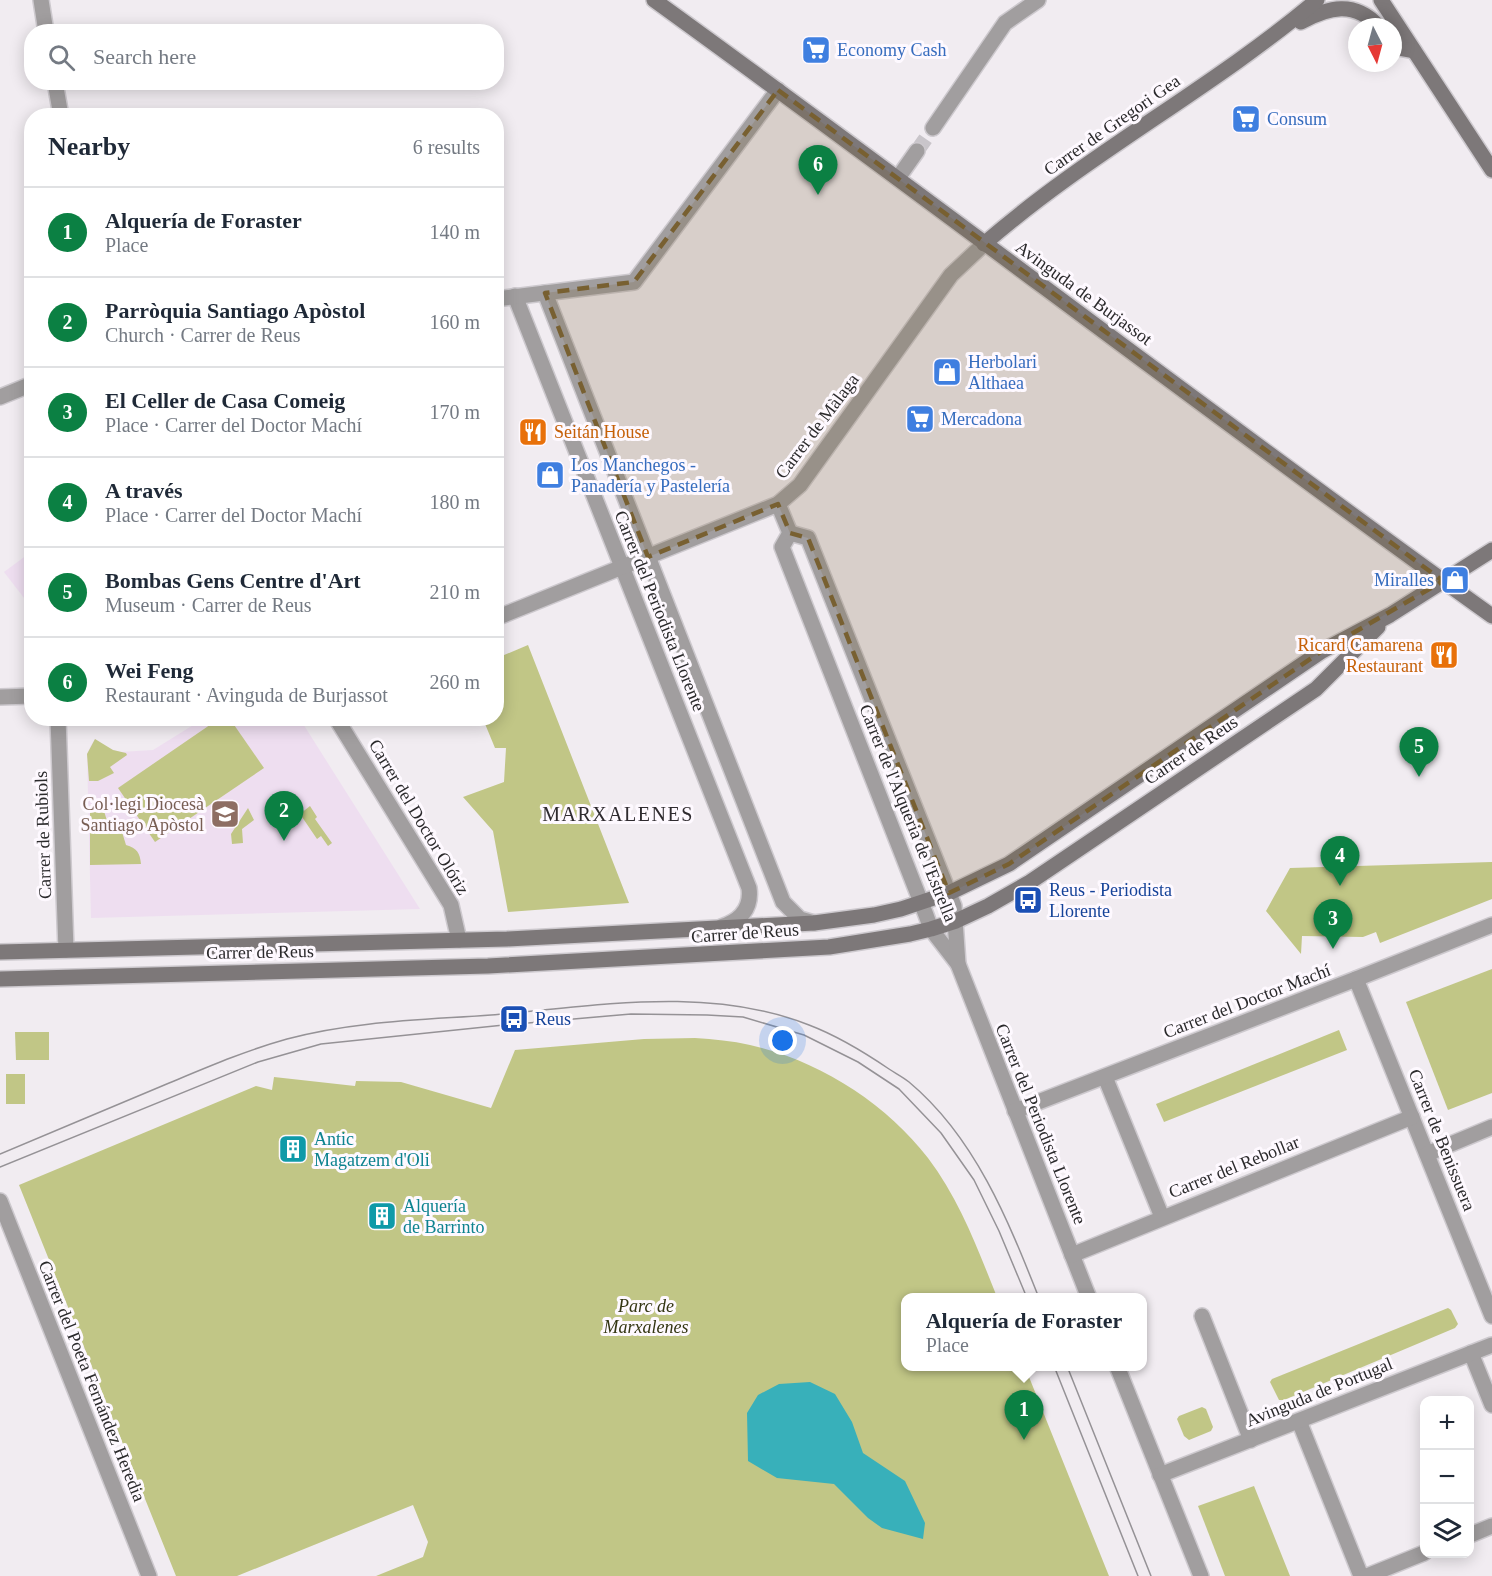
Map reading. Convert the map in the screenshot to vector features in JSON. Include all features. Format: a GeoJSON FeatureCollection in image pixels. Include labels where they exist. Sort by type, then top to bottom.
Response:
{"type":"FeatureCollection","features":[{"type":"Feature","properties":{"kind":"street"},"geometry":{"type":"LineString","coordinates":[[41,0],[45,24]]}},
{"type":"Feature","properties":{"kind":"street","name":"Avinguda de Burjassot"},"geometry":{"type":"LineString","coordinates":[[654,0],[1492,616]]}},
{"type":"Feature","properties":{"kind":"street"},"geometry":{"type":"LineString","coordinates":[[933,128],[1005,23],[1038,0]]}},
{"type":"Feature","properties":{"kind":"street","name":"Carrer de Gregori Gea"},"geometry":{"type":"LineString","coordinates":[[984,244],[1024,208],[1265,42],[1317,0]]}},
{"type":"Feature","properties":{"kind":"street"},"geometry":{"type":"LineString","coordinates":[[1381,0],[1492,170]]}},
{"type":"Feature","properties":{"kind":"street","name":"Carrer de Gregori Gea"},"geometry":{"type":"LineString","coordinates":[[1265,42],[1321,11],[1343,9],[1369,18]]}},
{"type":"Feature","properties":{"kind":"street"},"geometry":{"type":"LineString","coordinates":[[1402,49],[1414,51]]}},
{"type":"Feature","properties":{"kind":"street"},"geometry":{"type":"LineString","coordinates":[[56,90],[60,108]]}},
{"type":"Feature","properties":{"kind":"street"},"geometry":{"type":"LineString","coordinates":[[504,297],[634,282],[778,90]]}},
{"type":"Feature","properties":{"kind":"street"},"geometry":{"type":"LineString","coordinates":[[898,178],[917,151]]}},
{"type":"Feature","properties":{"kind":"street","name":"Carrer de Màlaga"},"geometry":{"type":"LineString","coordinates":[[504,615],[778,504],[800,485],[951,275],[984,244]]}},
{"type":"Feature","properties":{"kind":"street","name":"Carrer del Periodista Llorente"},"geometry":{"type":"LineString","coordinates":[[545,293],[783,902],[800,919],[814,923]]}},
{"type":"Feature","properties":{"kind":"street","name":"Carrer del Periodista Llorente"},"geometry":{"type":"LineString","coordinates":[[515,296],[749,888],[750,897],[740,918],[719,928]]}},
{"type":"Feature","properties":{"kind":"street"},"geometry":{"type":"LineString","coordinates":[[0,397],[24,387]]}},
{"type":"Feature","properties":{"kind":"street","name":"Carrer de l'Alqueria de l'Estrella"},"geometry":{"type":"LineString","coordinates":[[778,504],[790,533]]}},
{"type":"Feature","properties":{"kind":"street","name":"Carrer de l'Alqueria de l'Estrella"},"geometry":{"type":"LineString","coordinates":[[790,533],[808,538],[949,893],[956,921],[958,964]]}},
{"type":"Feature","properties":{"kind":"street","name":"Carrer de l'Alqueria de l'Estrella"},"geometry":{"type":"LineString","coordinates":[[790,533],[782,547],[931,929],[958,964]]}},
{"type":"Feature","properties":{"kind":"street","name":"Carrer de Reus"},"geometry":{"type":"LineString","coordinates":[[0,952],[459,940],[814,923],[874,915],[921,903],[949,893],[1009,864],[1322,651],[1390,615],[1492,550]]}},
{"type":"Feature","properties":{"kind":"street","name":"Carrer de Reus"},"geometry":{"type":"LineString","coordinates":[[0,979],[488,966],[714,954],[829,946],[931,929],[956,921],[988,906],[1030,882],[1316,689],[1390,615]]}},
{"type":"Feature","properties":{"kind":"street"},"geometry":{"type":"LineString","coordinates":[[0,697],[24,696]]}},
{"type":"Feature","properties":{"kind":"street","name":"Carrer de Rubiols"},"geometry":{"type":"LineString","coordinates":[[58,726],[66,950]]}},
{"type":"Feature","properties":{"kind":"street","name":"Carrer del Doctor Olóriz"},"geometry":{"type":"LineString","coordinates":[[341,726],[451,904],[459,940]]}},
{"type":"Feature","properties":{"kind":"street","name":"Carrer del Doctor Machí"},"geometry":{"type":"LineString","coordinates":[[1015,1111],[1356,980],[1492,925]]}},
{"type":"Feature","properties":{"kind":"street","name":"Carrer del Periodista Llorente"},"geometry":{"type":"LineString","coordinates":[[958,964],[1087,1293]]}},
{"type":"Feature","properties":{"kind":"street","name":"Carrer de Benissuera"},"geometry":{"type":"LineString","coordinates":[[1356,980],[1492,1316]]}},
{"type":"Feature","properties":{"kind":"street"},"geometry":{"type":"LineString","coordinates":[[1105,1077],[1162,1217]]}},
{"type":"Feature","properties":{"kind":"street","name":"Carrer del Rebollar"},"geometry":{"type":"LineString","coordinates":[[1072,1255],[1412,1116]]}},
{"type":"Feature","properties":{"kind":"street"},"geometry":{"type":"LineString","coordinates":[[1427,1154],[1492,1127]]}},
{"type":"Feature","properties":{"kind":"street","name":"Carrer del Poeta Fernández Heredia"},"geometry":{"type":"LineString","coordinates":[[0,1201],[149,1576]]}},
{"type":"Feature","properties":{"kind":"street"},"geometry":{"type":"LineString","coordinates":[[1202,1316],[1251,1440]]}},
{"type":"Feature","properties":{"kind":"street","name":"Avinguda de Portugal"},"geometry":{"type":"LineString","coordinates":[[1160,1475],[1492,1345]]}},
{"type":"Feature","properties":{"kind":"street"},"geometry":{"type":"LineString","coordinates":[[1471,1353],[1492,1405]]}},
{"type":"Feature","properties":{"kind":"street"},"geometry":{"type":"LineString","coordinates":[[1119,1371],[1201,1576]]}},
{"type":"Feature","properties":{"kind":"street"},"geometry":{"type":"LineString","coordinates":[[1299,1421],[1361,1576]]}},
{"type":"Feature","properties":{"kind":"street"},"geometry":{"type":"LineString","coordinates":[[1474,1533],[1492,1526]]}},
{"type":"Feature","properties":{"kind":"street"},"geometry":{"type":"LineString","coordinates":[[1367,1576],[1420,1555]]}},
{"type":"Feature","properties":{"kind":"highlighted area"},"geometry":{"type":"Polygon","coordinates":[[[778,90],[1443,581],[1322,651],[1009,864],[949,893],[808,538],[790,533],[778,504],[648,557],[545,293],[634,282],[778,90]]]}},
{"type":"Feature","properties":{"kind":"shaded area"},"geometry":{"type":"Polygon","coordinates":[[[24,557],[24,598],[4,572],[24,557]]]}},
{"type":"Feature","properties":{"kind":"shaded area","name":"Col·legi Diocesà Santiago Apòstol"},"geometry":{"type":"Polygon","coordinates":[[[192,726],[304,726],[420,909],[91,918],[87,754],[95,739],[108,748],[120,752],[153,750],[192,726]]]}},
{"type":"Feature","properties":{"kind":"green space"},"geometry":{"type":"Polygon","coordinates":[[[528,645],[629,903],[508,912],[493,831],[463,797],[504,782],[506,748],[495,748],[486,726],[504,726],[504,655],[528,645]]]}},
{"type":"Feature","properties":{"kind":"green space"},"geometry":{"type":"Polygon","coordinates":[[[208,726],[235,726],[264,768],[155,842],[118,788],[208,726]]]}},
{"type":"Feature","properties":{"kind":"green space"},"geometry":{"type":"Polygon","coordinates":[[[95,739],[127,755],[110,767],[114,773],[98,781],[89,781],[87,754],[95,739]]]}},
{"type":"Feature","properties":{"kind":"green space"},"geometry":{"type":"Polygon","coordinates":[[[90,805],[104,811],[108,824],[122,832],[126,845],[137,852],[141,864],[90,865],[90,805]]]}},
{"type":"Feature","properties":{"kind":"green space"},"geometry":{"type":"Polygon","coordinates":[[[310,806],[317,817],[315,819],[332,843],[328,846],[321,836],[317,839],[300,814],[310,806]]]}},
{"type":"Feature","properties":{"kind":"green space"},"geometry":{"type":"Polygon","coordinates":[[[248,808],[254,820],[242,829],[243,843],[232,844],[231,834],[248,808]]]}},
{"type":"Feature","properties":{"kind":"green space"},"geometry":{"type":"Polygon","coordinates":[[[1492,862],[1492,899],[1380,943],[1376,932],[1363,937],[1302,936],[1301,954],[1266,911],[1290,868],[1492,862]]]}},
{"type":"Feature","properties":{"kind":"green space"},"geometry":{"type":"Polygon","coordinates":[[[1492,969],[1492,1093],[1448,1110],[1406,1002],[1492,969]]]}},
{"type":"Feature","properties":{"kind":"green space"},"geometry":{"type":"Polygon","coordinates":[[[1339,1030],[1347,1050],[1164,1122],[1156,1104],[1339,1030]]]}},
{"type":"Feature","properties":{"kind":"green space"},"geometry":{"type":"Polygon","coordinates":[[[15,1032],[49,1032],[49,1060],[16,1060],[15,1032]]]}},
{"type":"Feature","properties":{"kind":"green space","name":"Parc de Marxalenes"},"geometry":{"type":"Polygon","coordinates":[[[644,1039],[723,1040],[750,1045],[801,1061],[849,1086],[892,1119],[911,1138],[928,1158],[950,1191],[995,1293],[901,1293],[901,1371],[1027,1371],[1109,1576],[376,1576],[423,1557],[428,1542],[413,1505],[237,1576],[176,1576],[19,1185],[256,1086],[272,1090],[274,1077],[355,1086],[356,1081],[401,1082],[491,1108],[515,1050],[644,1039]]]}},
{"type":"Feature","properties":{"kind":"green space"},"geometry":{"type":"Polygon","coordinates":[[[6,1074],[25,1074],[25,1104],[6,1104],[6,1074]]]}},
{"type":"Feature","properties":{"kind":"green space"},"geometry":{"type":"Polygon","coordinates":[[[1448,1308],[1458,1324],[1455,1328],[1284,1400],[1279,1400],[1270,1382],[1272,1379],[1448,1308]]]}},
{"type":"Feature","properties":{"kind":"green space"},"geometry":{"type":"Polygon","coordinates":[[[1202,1407],[1206,1409],[1213,1427],[1211,1431],[1189,1440],[1184,1436],[1177,1419],[1179,1416],[1202,1407]]]}},
{"type":"Feature","properties":{"kind":"green space"},"geometry":{"type":"Polygon","coordinates":[[[1254,1486],[1290,1576],[1225,1576],[1198,1506],[1254,1486]]]}},
{"type":"Feature","properties":{"kind":"water"},"geometry":{"type":"Polygon","coordinates":[[[810,1382],[835,1394],[852,1422],[863,1453],[905,1481],[925,1523],[923,1539],[882,1528],[868,1518],[834,1484],[777,1478],[748,1461],[747,1413],[758,1395],[779,1384],[810,1382]]]}},
{"type":"Feature","properties":{"kind":"tunnel"},"geometry":{"type":"LineString","coordinates":[[917,151],[933,128]]}},
{"type":"Feature","properties":{"kind":"tram line"},"geometry":{"type":"LineString","coordinates":[[0,1154],[224,1061],[271,1044],[312,1033],[388,1022],[612,1004],[692,1002],[732,1005],[771,1013],[830,1034],[909,1082],[953,1128],[971,1154],[1002,1210],[1037,1293]]}},
{"type":"Feature","properties":{"kind":"tram line"},"geometry":{"type":"LineString","coordinates":[[0,1167],[258,1062],[321,1044],[631,1014],[743,1017],[804,1035],[858,1062],[899,1089],[941,1133],[974,1180],[999,1231],[1025,1293]]}},
{"type":"Feature","properties":{"kind":"tram line"},"geometry":{"type":"LineString","coordinates":[[1056,1371],[1138,1576]]}},
{"type":"Feature","properties":{"kind":"tram line"},"geometry":{"type":"LineString","coordinates":[[1069,1371],[1151,1576]]}},
{"type":"Feature","properties":{"kind":"place","name":"Economy Cash"},"geometry":{"type":"Point","coordinates":[816,50]}},
{"type":"Feature","properties":{"kind":"place","name":"Consum"},"geometry":{"type":"Point","coordinates":[1246,119]}},
{"type":"Feature","properties":{"kind":"place","name":"Wei Feng"},"geometry":{"type":"Point","coordinates":[818,195]}},
{"type":"Feature","properties":{"kind":"place","name":"Herbolari Althaea"},"geometry":{"type":"Point","coordinates":[947,372]}},
{"type":"Feature","properties":{"kind":"place","name":"Mercadona"},"geometry":{"type":"Point","coordinates":[920,419]}},
{"type":"Feature","properties":{"kind":"place","name":"Seitán House"},"geometry":{"type":"Point","coordinates":[533,432]}},
{"type":"Feature","properties":{"kind":"place","name":"Los Manchegos - Panadería y Pastelería"},"geometry":{"type":"Point","coordinates":[550,475]}},
{"type":"Feature","properties":{"kind":"place","name":"Miralles"},"geometry":{"type":"Point","coordinates":[1455,580]}},
{"type":"Feature","properties":{"kind":"place","name":"Ricard Camarena Restaurant"},"geometry":{"type":"Point","coordinates":[1444,655]}},
{"type":"Feature","properties":{"kind":"place","name":"Bombas Gens Centre d'Art"},"geometry":{"type":"Point","coordinates":[1419,777]}},
{"type":"Feature","properties":{"kind":"place","name":"Col·legi Diocesà Santiago Apòstol"},"geometry":{"type":"Point","coordinates":[225,814]}},
{"type":"Feature","properties":{"kind":"place","name":"Parròquia Santiago Apòstol"},"geometry":{"type":"Point","coordinates":[284,841]}},
{"type":"Feature","properties":{"kind":"place","name":"A través"},"geometry":{"type":"Point","coordinates":[1340,886]}},
{"type":"Feature","properties":{"kind":"place","name":"Reus - Periodista Llorente"},"geometry":{"type":"Point","coordinates":[1028,900]}},
{"type":"Feature","properties":{"kind":"place","name":"El Celler de Casa Comeig"},"geometry":{"type":"Point","coordinates":[1333,949]}},
{"type":"Feature","properties":{"kind":"place","name":"Reus"},"geometry":{"type":"Point","coordinates":[514,1019]}},
{"type":"Feature","properties":{"kind":"place","name":"Antic Magatzem d'Oli"},"geometry":{"type":"Point","coordinates":[293,1149]}},
{"type":"Feature","properties":{"kind":"place","name":"Alquería de Barrinto"},"geometry":{"type":"Point","coordinates":[382,1216]}},
{"type":"Feature","properties":{"kind":"place","name":"Alquería de Foraster"},"geometry":{"type":"Point","coordinates":[1024,1440]}},
{"type":"Feature","properties":{"kind":"district","name":"MARXALENES"},"geometry":{"type":"Point","coordinates":[618,814]}}]}
